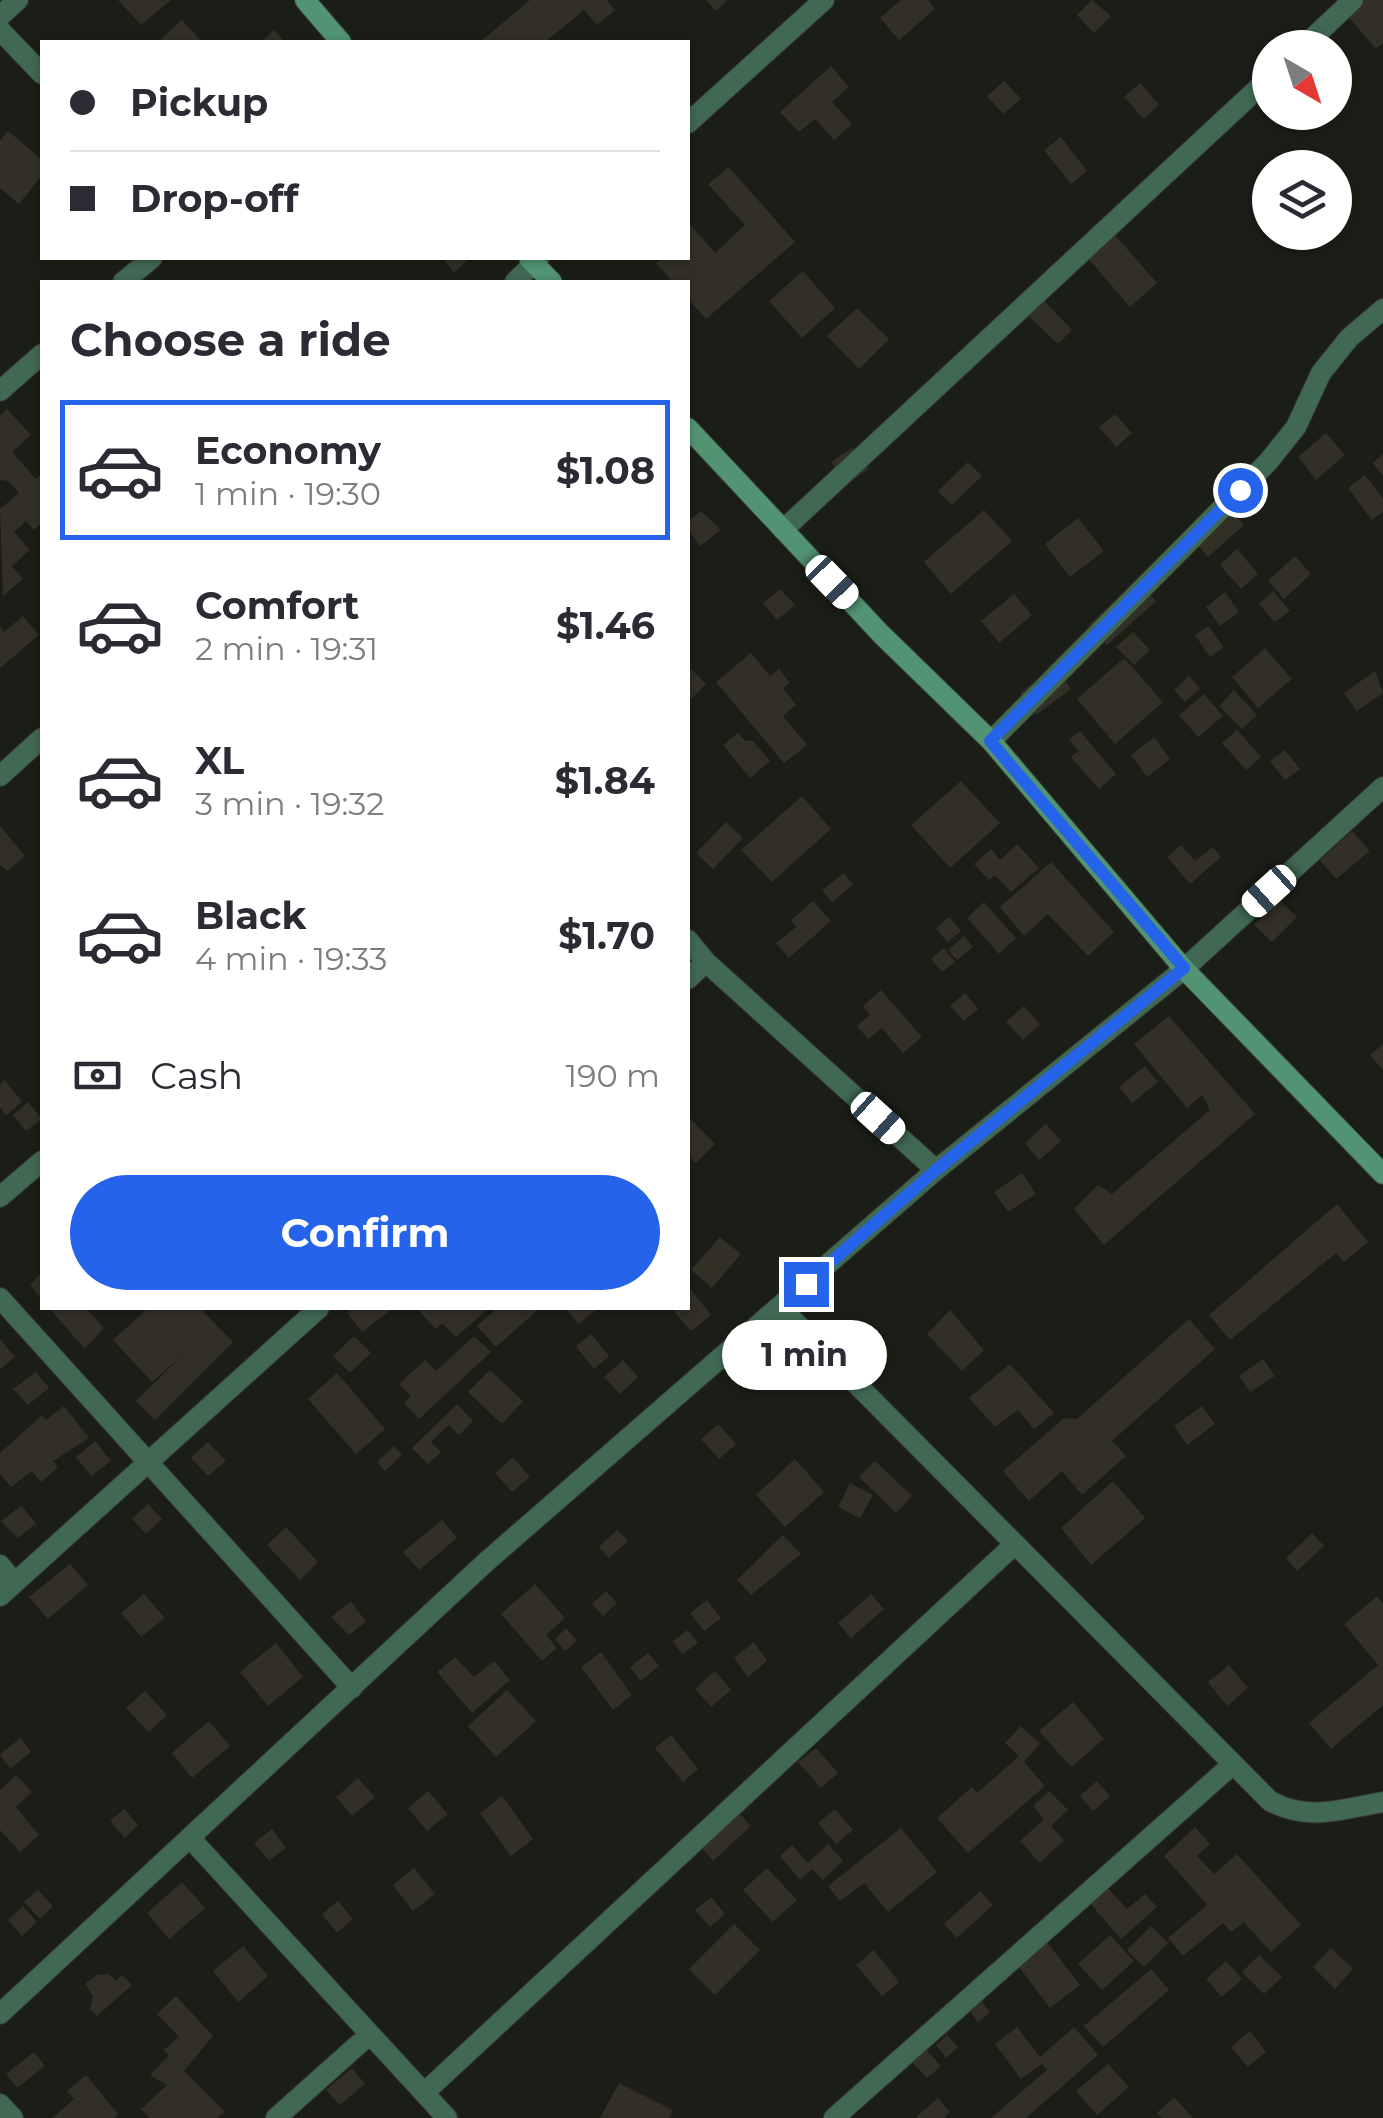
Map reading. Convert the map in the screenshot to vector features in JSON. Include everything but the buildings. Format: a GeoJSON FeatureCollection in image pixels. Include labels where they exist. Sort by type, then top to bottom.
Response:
{"type":"FeatureCollection","features":[{"type":"Feature","properties":{"kind":"street"},"geometry":{"type":"LineString","coordinates":[[0,16],[18,0]]}},
{"type":"Feature","properties":{"kind":"street"},"geometry":{"type":"LineString","coordinates":[[304,0],[339,40]]}},
{"type":"Feature","properties":{"kind":"street"},"geometry":{"type":"LineString","coordinates":[[690,122],[824,0]]}},
{"type":"Feature","properties":{"kind":"street"},"geometry":{"type":"LineString","coordinates":[[1321,30],[1353,0]]}},
{"type":"Feature","properties":{"kind":"street"},"geometry":{"type":"LineString","coordinates":[[0,30],[40,72]]}},
{"type":"Feature","properties":{"kind":"street"},"geometry":{"type":"LineString","coordinates":[[783,530],[1252,94]]}},
{"type":"Feature","properties":{"kind":"street"},"geometry":{"type":"LineString","coordinates":[[125,280],[150,260]]}},
{"type":"Feature","properties":{"kind":"street"},"geometry":{"type":"LineString","coordinates":[[517,280],[533,260]]}},
{"type":"Feature","properties":{"kind":"street"},"geometry":{"type":"LineString","coordinates":[[535,260],[550,280]]}},
{"type":"Feature","properties":{"kind":"street"},"geometry":{"type":"LineString","coordinates":[[990,741],[1268,462],[1296,427],[1322,373],[1348,338],[1383,310]]}},
{"type":"Feature","properties":{"kind":"street"},"geometry":{"type":"LineString","coordinates":[[0,391],[40,356]]}},
{"type":"Feature","properties":{"kind":"street"},"geometry":{"type":"LineString","coordinates":[[690,430],[990,741],[1184,968],[1383,1174]]}},
{"type":"Feature","properties":{"kind":"street"},"geometry":{"type":"LineString","coordinates":[[0,776],[40,740]]}},
{"type":"Feature","properties":{"kind":"street"},"geometry":{"type":"LineString","coordinates":[[0,2014],[486,1562],[936,1170],[1184,968],[1383,787]]}},
{"type":"Feature","properties":{"kind":"street"},"geometry":{"type":"LineString","coordinates":[[690,942],[706,962],[936,1170]]}},
{"type":"Feature","properties":{"kind":"street"},"geometry":{"type":"LineString","coordinates":[[690,976],[706,962]]}},
{"type":"Feature","properties":{"kind":"street"},"geometry":{"type":"LineString","coordinates":[[0,1197],[40,1163]]}},
{"type":"Feature","properties":{"kind":"street"},"geometry":{"type":"LineString","coordinates":[[0,1298],[352,1688]]}},
{"type":"Feature","properties":{"kind":"street"},"geometry":{"type":"LineString","coordinates":[[780,1307],[1270,1801],[1292,1813],[1319,1814],[1383,1802]]}},
{"type":"Feature","properties":{"kind":"street"},"geometry":{"type":"LineString","coordinates":[[0,1566],[7,1589],[317,1310]]}},
{"type":"Feature","properties":{"kind":"street"},"geometry":{"type":"LineString","coordinates":[[424,2093],[1015,1544]]}},
{"type":"Feature","properties":{"kind":"street"},"geometry":{"type":"LineString","coordinates":[[834,2118],[1233,1764]]}},
{"type":"Feature","properties":{"kind":"street"},"geometry":{"type":"LineString","coordinates":[[192,1839],[447,2118]]}},
{"type":"Feature","properties":{"kind":"street"},"geometry":{"type":"LineString","coordinates":[[276,2118],[370,2034]]}},
{"type":"Feature","properties":{"kind":"street"},"geometry":{"type":"LineString","coordinates":[[0,2104],[13,2118]]}},
{"type":"Feature","properties":{"kind":"route"},"geometry":{"type":"LineString","coordinates":[[806,1284],[936,1170],[1184,968],[990,741],[1240,490]]}}]}
